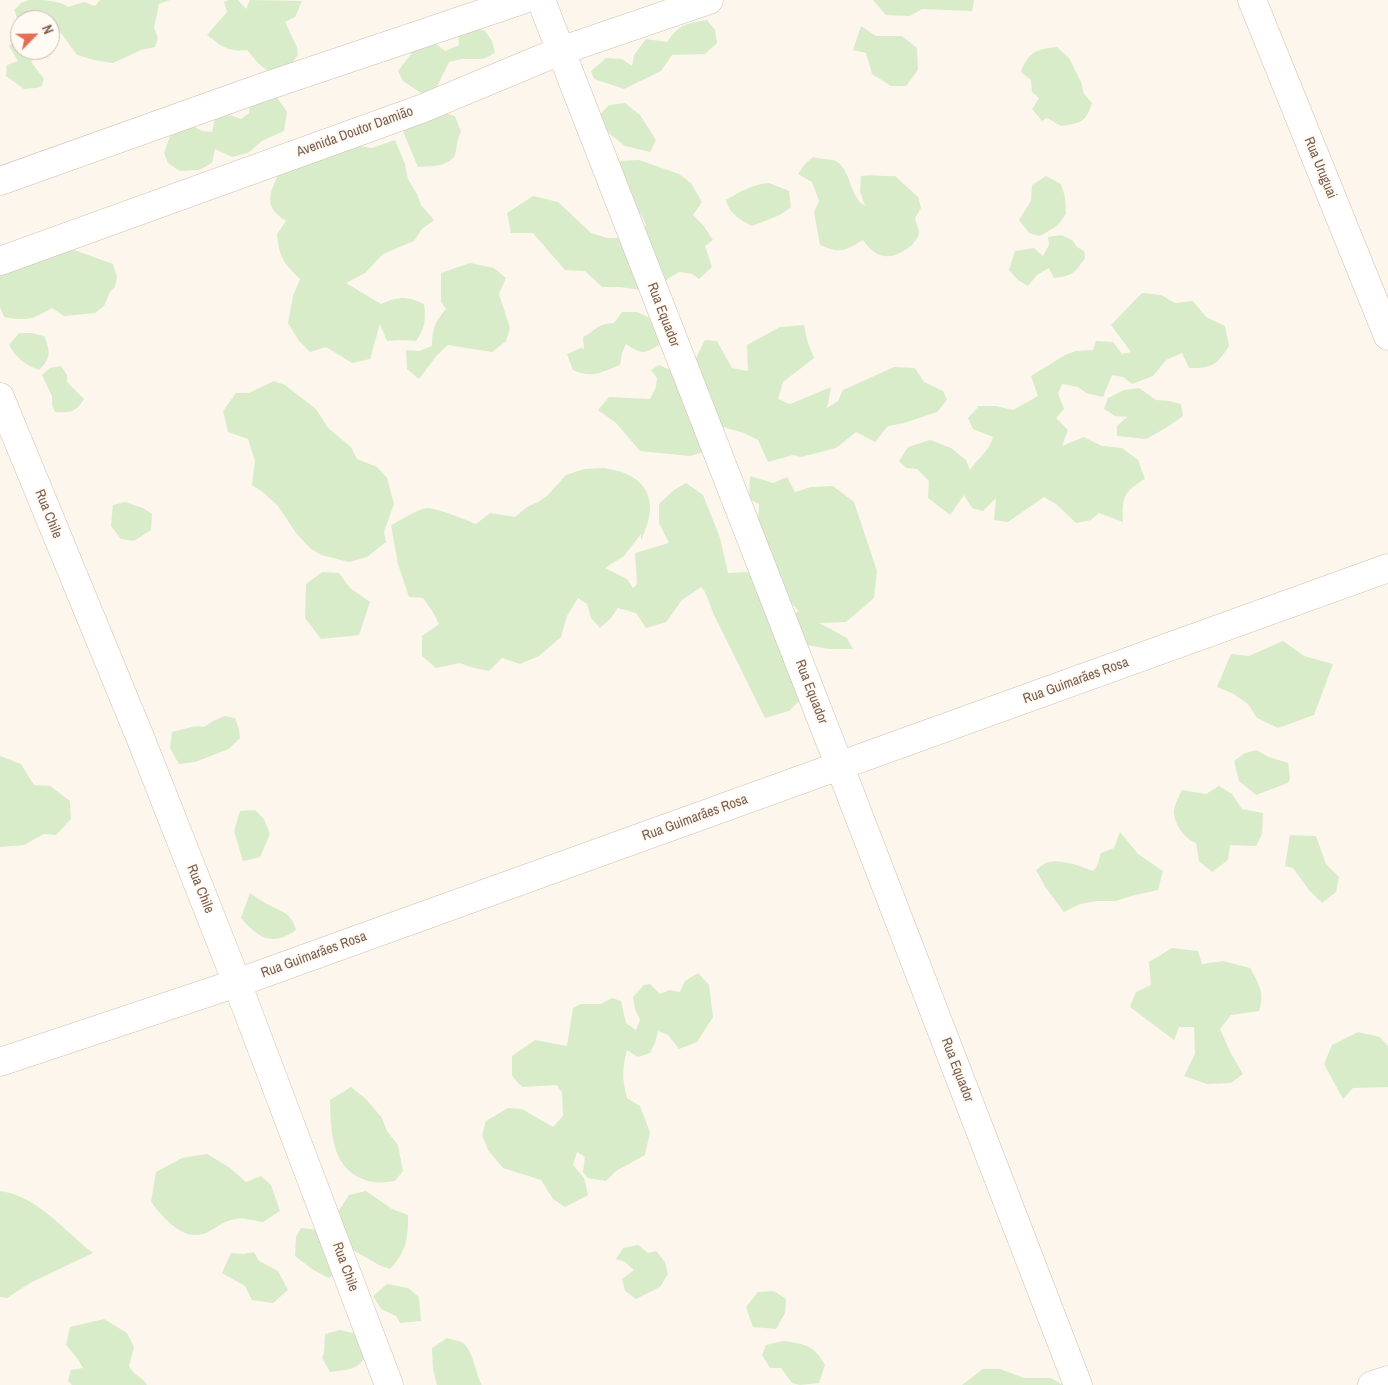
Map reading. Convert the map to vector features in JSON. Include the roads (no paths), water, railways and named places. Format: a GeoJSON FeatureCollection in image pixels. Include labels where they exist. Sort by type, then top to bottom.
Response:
{"type":"FeatureCollection","features":[{"type":"Feature","properties":{"kind":"street"},"geometry":{"type":"LineString","coordinates":[[0,181],[258,89],[522,0]]}},
{"type":"Feature","properties":{"kind":"street","name":"Rua Equador"},"geometry":{"type":"LineString","coordinates":[[541,0],[840,767],[1078,1385]]}},
{"type":"Feature","properties":{"kind":"street","name":"Avenida Doutor Damião"},"geometry":{"type":"LineString","coordinates":[[0,261],[421,109],[560,51],[708,0]]}},
{"type":"Feature","properties":{"kind":"street","name":"Rua Uruguai"},"geometry":{"type":"LineString","coordinates":[[1252,0],[1388,336]]}},
{"type":"Feature","properties":{"kind":"street","name":"Rua Chile"},"geometry":{"type":"LineString","coordinates":[[0,397],[140,737],[237,983],[389,1385]]}},
{"type":"Feature","properties":{"kind":"street","name":"Rua Guimarães Rosa"},"geometry":{"type":"LineString","coordinates":[[0,1062],[237,983],[1388,568]]}},
{"type":"Feature","properties":{"kind":"street"},"geometry":{"type":"LineString","coordinates":[[1372,1385],[1388,1380]]}}]}
